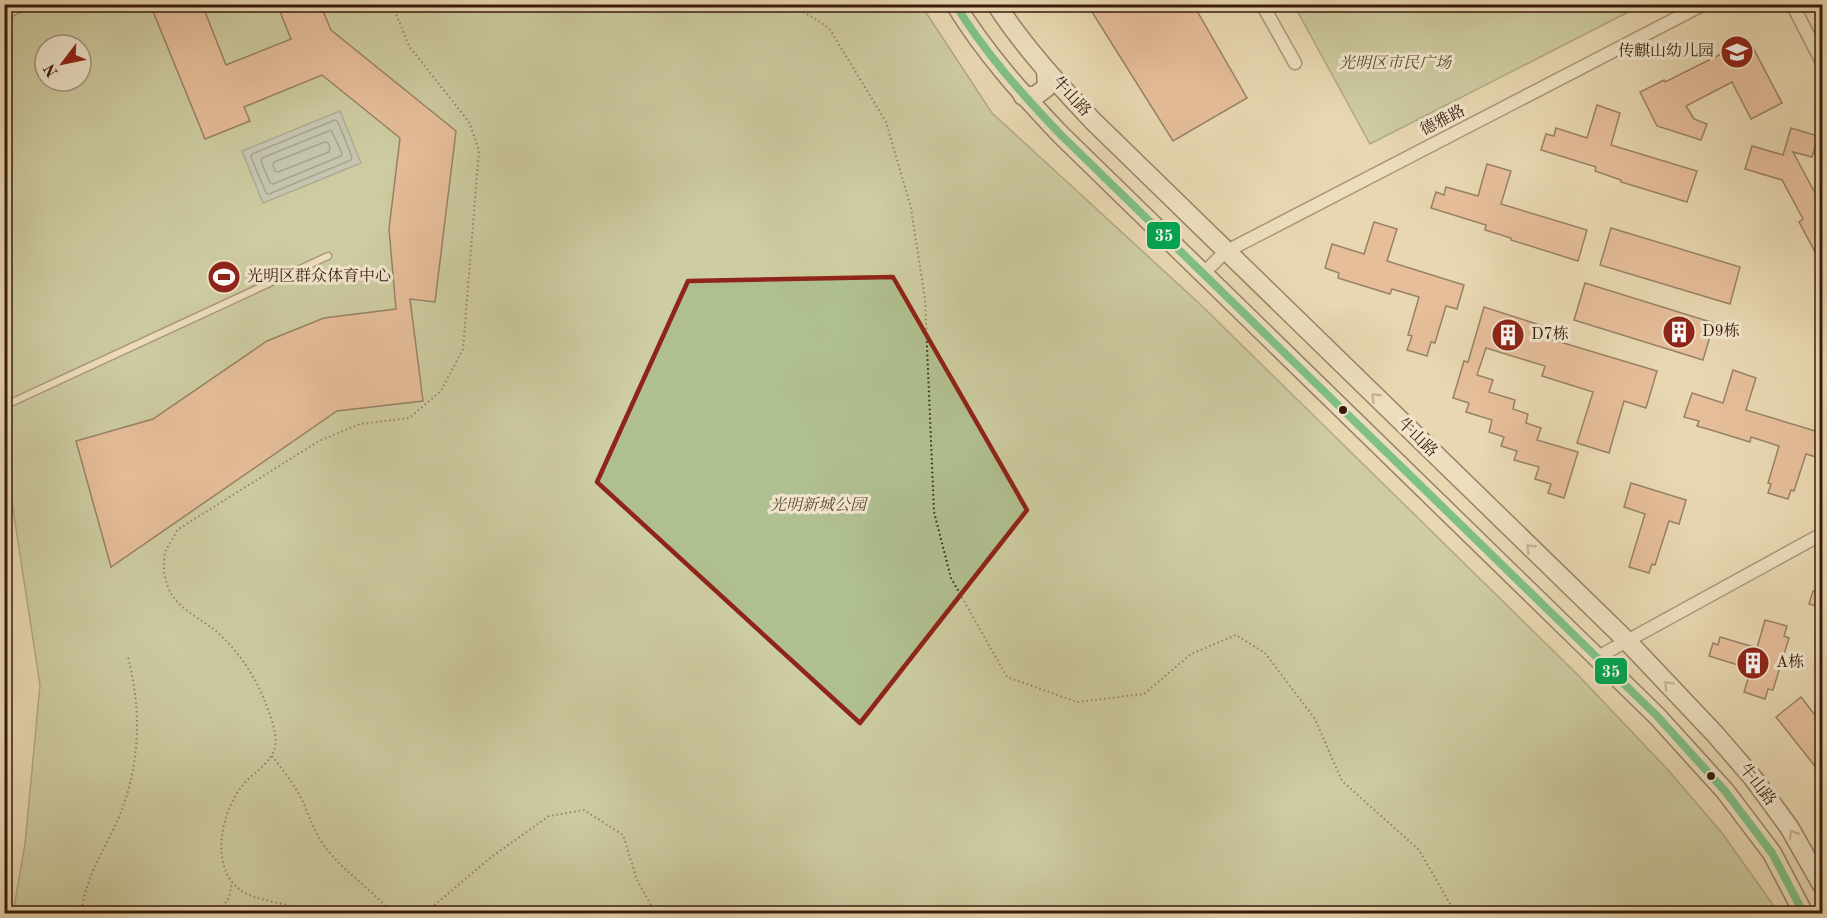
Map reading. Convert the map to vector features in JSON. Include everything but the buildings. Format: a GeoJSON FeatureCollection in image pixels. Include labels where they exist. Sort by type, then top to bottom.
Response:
{"type":"FeatureCollection","features":[{"type":"Feature","properties":{"kind":"main road"},"geometry":{"type":"LineString","coordinates":[[4,9],[14,4]]}},
{"type":"Feature","properties":{"kind":"street","name":"牛山路"},"geometry":{"type":"LineString","coordinates":[[955,4],[975,38],[1023,96],[1657,716],[1725,791],[1772,853],[1804,914]]}},
{"type":"Feature","properties":{"kind":"street","name":"牛山路"},"geometry":{"type":"LineString","coordinates":[[996,4],[1014,32],[1093,121],[1627,641],[1715,734],[1753,778],[1789,827],[1822,885]]}},
{"type":"Feature","properties":{"kind":"street"},"geometry":{"type":"LineString","coordinates":[[1262,4],[1295,63]]}},
{"type":"Feature","properties":{"kind":"street","name":"德雅路"},"geometry":{"type":"LineString","coordinates":[[1203,274],[1225,252],[1704,4]]}},
{"type":"Feature","properties":{"kind":"street"},"geometry":{"type":"LineString","coordinates":[[1792,4],[1822,62]]}},
{"type":"Feature","properties":{"kind":"street"},"geometry":{"type":"LineString","coordinates":[[1023,96],[1035,96],[1047,87],[1046,70]]}},
{"type":"Feature","properties":{"kind":"street"},"geometry":{"type":"LineString","coordinates":[[1596,658],[1822,534]]}},
{"type":"Feature","properties":{"kind":"lane"},"geometry":{"type":"LineString","coordinates":[[4,406],[328,256]]}},
{"type":"Feature","properties":{"kind":"path"},"geometry":{"type":"LineString","coordinates":[[311,914],[284,903],[253,896],[238,888],[227,875],[222,846],[225,820],[235,795],[243,784],[272,756],[276,741],[275,734],[263,697],[248,669],[229,644],[174,598],[165,576],[166,552],[177,530],[319,441],[360,424],[409,418],[441,391],[463,349],[480,150],[469,122],[409,46],[392,4]]}},
{"type":"Feature","properties":{"kind":"path"},"geometry":{"type":"LineString","coordinates":[[792,4],[829,28],[886,122],[911,208],[926,299],[934,512],[951,578],[1007,677],[1077,702],[1144,694],[1191,654],[1236,635],[1265,652],[1315,719],[1342,781],[1419,850],[1456,914]]}},
{"type":"Feature","properties":{"kind":"path"},"geometry":{"type":"LineString","coordinates":[[81,914],[93,869],[120,814],[132,776],[138,736],[138,716],[135,686],[128,657]]}},
{"type":"Feature","properties":{"kind":"path"},"geometry":{"type":"LineString","coordinates":[[272,756],[297,791],[316,834],[325,847],[346,871],[375,895],[392,914]]}},
{"type":"Feature","properties":{"kind":"path"},"geometry":{"type":"LineString","coordinates":[[424,914],[490,858],[549,816],[584,810],[623,835],[637,880],[656,914]]}},
{"type":"Feature","properties":{"kind":"path"},"geometry":{"type":"LineString","coordinates":[[217,914],[229,898],[232,882]]}},
{"type":"Feature","properties":{"kind":"highlighted area"},"geometry":{"type":"Polygon","coordinates":[[[893,277],[1027,510],[860,723],[597,482],[688,281],[893,277]]]}},
{"type":"Feature","properties":{"kind":"green space","name":"光明新城公园"},"geometry":{"type":"Polygon","coordinates":[[[39,4],[921,5],[992,113],[1201,305],[1578,675],[1668,770],[1722,833],[1771,902],[1776,913],[13,913],[25,844],[40,685],[11,496],[5,482],[5,18],[39,4]]]}},
{"type":"Feature","properties":{"kind":"green space","name":"光明区市民广场"},"geometry":{"type":"Polygon","coordinates":[[[1294,5],[1642,5],[1370,144],[1294,5]]]}},
{"type":"Feature","properties":{"kind":"water"},"geometry":{"type":"Polygon","coordinates":[[[340,111],[361,163],[263,203],[242,151],[340,111]]]}},
{"type":"Feature","properties":{"kind":"transit line","name":"35"},"geometry":{"type":"LineString","coordinates":[[955,4],[1004,72],[1060,134],[1657,716],[1725,791],[1772,853],[1804,914]]}},
{"type":"Feature","properties":{"kind":"place","name":"传麒山幼儿园"},"geometry":{"type":"Point","coordinates":[1737,52]}},
{"type":"Feature","properties":{"kind":"place","name":"光明区群众体育中心"},"geometry":{"type":"Point","coordinates":[224,277]}},
{"type":"Feature","properties":{"kind":"place","name":"D9栋"},"geometry":{"type":"Point","coordinates":[1679,332]}},
{"type":"Feature","properties":{"kind":"place","name":"D7栋"},"geometry":{"type":"Point","coordinates":[1508,335]}},
{"type":"Feature","properties":{"kind":"place","name":"A栋"},"geometry":{"type":"Point","coordinates":[1753,663]}}]}
